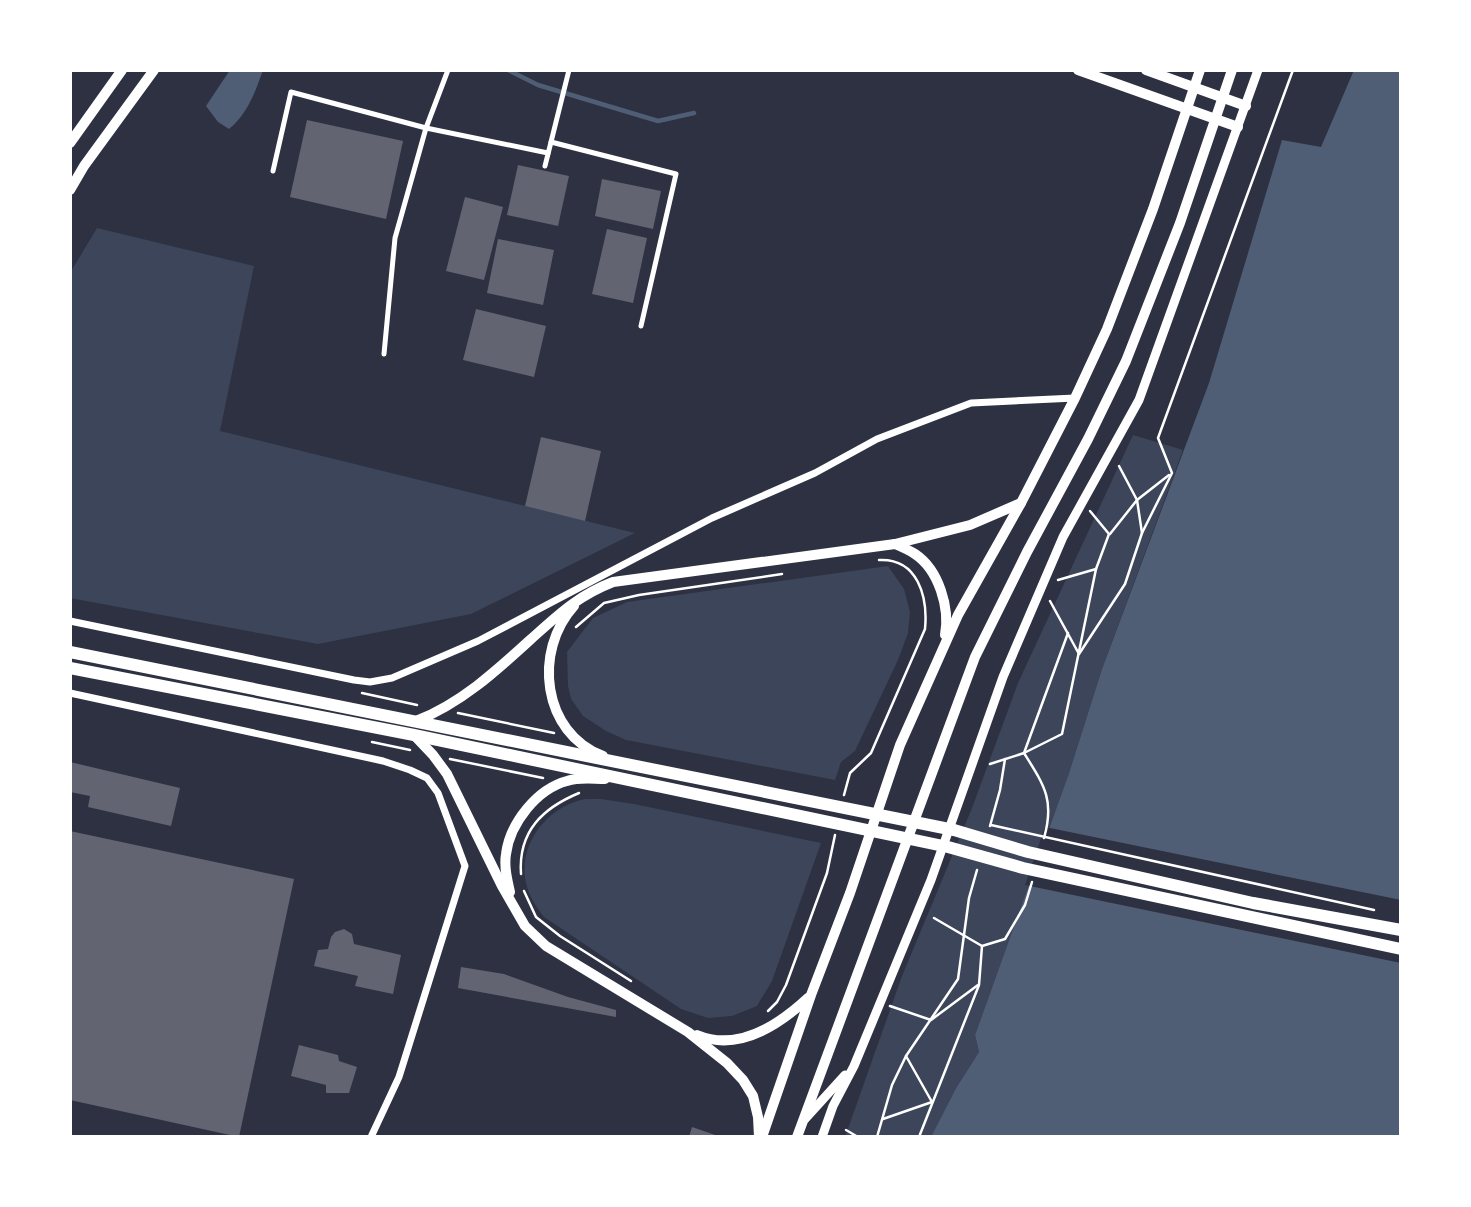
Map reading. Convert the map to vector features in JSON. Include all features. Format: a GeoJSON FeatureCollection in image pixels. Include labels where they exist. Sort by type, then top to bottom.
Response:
{"type":"FeatureCollection","features":[{"type":"Feature","properties":{"kind":"highway"},"geometry":{"type":"LineString","coordinates":[[70,652],[954,831],[1028,852],[1254,903],[1401,930]]}},
{"type":"Feature","properties":{"kind":"highway"},"geometry":{"type":"LineString","coordinates":[[70,668],[414,735],[948,847],[1023,868],[1401,949]]}},
{"type":"Feature","properties":{"kind":"main road"},"geometry":{"type":"LineString","coordinates":[[70,143],[122,70]]}},
{"type":"Feature","properties":{"kind":"main road"},"geometry":{"type":"LineString","coordinates":[[70,190],[84,166],[154,70]]}},
{"type":"Feature","properties":{"kind":"main road"},"geometry":{"type":"LineString","coordinates":[[1078,70],[1238,127]]}},
{"type":"Feature","properties":{"kind":"main road"},"geometry":{"type":"LineString","coordinates":[[1146,70],[1246,106]]}},
{"type":"Feature","properties":{"kind":"main road"},"geometry":{"type":"LineString","coordinates":[[761,1137],[850,893],[900,745],[958,615],[1021,503],[1075,398],[1130,271],[1200,70]]}},
{"type":"Feature","properties":{"kind":"main road"},"geometry":{"type":"LineString","coordinates":[[797,1137],[975,657],[1126,361],[1180,223],[1232,70]]}},
{"type":"Feature","properties":{"kind":"main road"},"geometry":{"type":"LineString","coordinates":[[416,721],[444,709],[469,692],[562,609],[582,596],[613,582],[895,544],[970,525],[1021,503]]}},
{"type":"Feature","properties":{"kind":"main road"},"geometry":{"type":"LineString","coordinates":[[895,544],[916,555],[926,564],[940,587],[947,624],[942,649]]}},
{"type":"Feature","properties":{"kind":"main road"},"geometry":{"type":"LineString","coordinates":[[582,596],[570,610],[552,645],[548,687],[566,727],[578,742],[594,753],[626,765]]}},
{"type":"Feature","properties":{"kind":"main road"},"geometry":{"type":"LineString","coordinates":[[414,735],[447,774],[525,926],[546,946],[688,1032],[727,1063],[753,1096],[761,1137]]}},
{"type":"Feature","properties":{"kind":"main road"},"geometry":{"type":"LineString","coordinates":[[513,905],[506,852],[515,827],[532,804],[545,792],[563,782],[575,779],[624,779]]}},
{"type":"Feature","properties":{"kind":"main road"},"geometry":{"type":"LineString","coordinates":[[688,1032],[706,1039],[720,1040],[757,1035],[791,1014],[811,995]]}},
{"type":"Feature","properties":{"kind":"street"},"geometry":{"type":"LineString","coordinates":[[384,354],[395,238],[426,128],[448,70]]}},
{"type":"Feature","properties":{"kind":"street"},"geometry":{"type":"LineString","coordinates":[[545,166],[569,70]]}},
{"type":"Feature","properties":{"kind":"street"},"geometry":{"type":"LineString","coordinates":[[1192,70],[1195,87]]}},
{"type":"Feature","properties":{"kind":"street"},"geometry":{"type":"LineString","coordinates":[[821,1137],[832,1106],[854,1066],[930,880],[1003,677],[1063,537],[1139,400],[1258,70]]}},
{"type":"Feature","properties":{"kind":"street"},"geometry":{"type":"LineString","coordinates":[[274,171],[291,92],[426,128],[548,153]]}},
{"type":"Feature","properties":{"kind":"street"},"geometry":{"type":"LineString","coordinates":[[551,142],[676,174],[641,326]]}},
{"type":"Feature","properties":{"kind":"street"},"geometry":{"type":"LineString","coordinates":[[70,621],[354,680],[370,682],[392,678],[478,641],[712,518],[815,473],[877,439],[971,403],[1075,398]]}},
{"type":"Feature","properties":{"kind":"street"},"geometry":{"type":"LineString","coordinates":[[70,693],[383,761],[426,778],[439,793],[465,866],[399,1077],[371,1137]]}},
{"type":"Feature","properties":{"kind":"street"},"geometry":{"type":"LineString","coordinates":[[803,1120],[854,1066]]}},
{"type":"Feature","properties":{"kind":"path"},"geometry":{"type":"LineString","coordinates":[[1079,654],[1125,584],[1142,533],[1172,473],[1158,438],[1293,70]]}},
{"type":"Feature","properties":{"kind":"path"},"geometry":{"type":"LineString","coordinates":[[1119,466],[1137,500],[1142,533]]}},
{"type":"Feature","properties":{"kind":"path"},"geometry":{"type":"LineString","coordinates":[[990,764],[1024,753],[1062,734],[1096,569],[1109,534],[1137,500],[1172,473]]}},
{"type":"Feature","properties":{"kind":"path"},"geometry":{"type":"LineString","coordinates":[[1090,511],[1109,534]]}},
{"type":"Feature","properties":{"kind":"path"},"geometry":{"type":"LineString","coordinates":[[842,804],[850,773],[871,753],[925,629],[927,614],[920,583],[900,564],[887,560],[877,561]]}},
{"type":"Feature","properties":{"kind":"path"},"geometry":{"type":"LineString","coordinates":[[1058,580],[1096,569]]}},
{"type":"Feature","properties":{"kind":"path"},"geometry":{"type":"LineString","coordinates":[[639,595],[786,573]]}},
{"type":"Feature","properties":{"kind":"path"},"geometry":{"type":"LineString","coordinates":[[1050,601],[1079,654]]}},
{"type":"Feature","properties":{"kind":"path"},"geometry":{"type":"LineString","coordinates":[[1024,753],[1068,633]]}},
{"type":"Feature","properties":{"kind":"path"},"geometry":{"type":"LineString","coordinates":[[1024,753],[1045,785],[1050,817],[1043,842]]}},
{"type":"Feature","properties":{"kind":"path"},"geometry":{"type":"LineString","coordinates":[[990,826],[1005,759]]}},
{"type":"Feature","properties":{"kind":"path"},"geometry":{"type":"LineString","coordinates":[[521,878],[524,844],[533,825],[551,807],[581,792]]}},
{"type":"Feature","properties":{"kind":"path"},"geometry":{"type":"LineString","coordinates":[[768,1012],[786,985],[827,873],[837,828]]}},
{"type":"Feature","properties":{"kind":"path"},"geometry":{"type":"LineString","coordinates":[[832,838],[845,841]]}},
{"type":"Feature","properties":{"kind":"path"},"geometry":{"type":"LineString","coordinates":[[877,1137],[892,1085],[906,1056],[958,979],[969,898],[979,862]]}},
{"type":"Feature","properties":{"kind":"path"},"geometry":{"type":"LineString","coordinates":[[967,866],[981,867]]}},
{"type":"Feature","properties":{"kind":"path"},"geometry":{"type":"LineString","coordinates":[[934,919],[982,946],[1005,939],[1025,905],[1032,880]]}},
{"type":"Feature","properties":{"kind":"path"},"geometry":{"type":"LineString","coordinates":[[523,887],[536,917],[559,936],[638,985]]}},
{"type":"Feature","properties":{"kind":"path"},"geometry":{"type":"LineString","coordinates":[[919,1137],[979,985],[982,946]]}},
{"type":"Feature","properties":{"kind":"path"},"geometry":{"type":"LineString","coordinates":[[931,1020],[979,985]]}},
{"type":"Feature","properties":{"kind":"path"},"geometry":{"type":"LineString","coordinates":[[880,1002],[931,1020]]}},
{"type":"Feature","properties":{"kind":"path"},"geometry":{"type":"LineString","coordinates":[[906,1056],[932,1102]]}},
{"type":"Feature","properties":{"kind":"path"},"geometry":{"type":"LineString","coordinates":[[883,1119],[932,1102]]}},
{"type":"Feature","properties":{"kind":"path"},"geometry":{"type":"LineString","coordinates":[[846,1130],[858,1137]]}},
{"type":"Feature","properties":{"kind":"shaded area"},"geometry":{"type":"Polygon","coordinates":[[[230,70],[263,70],[246,110],[229,129],[218,122],[206,106],[230,70]]]}},
{"type":"Feature","properties":{"kind":"shaded area"},"geometry":{"type":"Polygon","coordinates":[[[1354,70],[1401,70],[1401,1137],[931,1137],[956,1088],[979,1052],[975,1035],[1069,773],[1102,669],[1209,383],[1282,140],[1321,147],[1354,70]]]}},
{"type":"Feature","properties":{"kind":"shaded area"},"geometry":{"type":"Polygon","coordinates":[[[97,228],[254,266],[220,431],[635,533],[471,614],[318,644],[70,598],[70,273],[97,228]]]}},
{"type":"Feature","properties":{"kind":"shaded area"},"geometry":{"type":"Polygon","coordinates":[[[1133,435],[1183,450],[1102,669],[1069,773],[975,1035],[979,1052],[956,1088],[931,1137],[845,1137],[902,976],[972,808],[1018,683],[1133,435]]]}},
{"type":"Feature","properties":{"kind":"shaded area"},"geometry":{"type":"Polygon","coordinates":[[[888,566],[904,589],[910,612],[908,633],[855,751],[841,762],[835,780],[626,740],[583,716],[571,699],[567,652],[593,618],[627,602],[888,566]]]}},
{"type":"Feature","properties":{"kind":"shaded area"},"geometry":{"type":"Polygon","coordinates":[[[585,799],[634,804],[821,843],[772,981],[757,1006],[732,1016],[708,1018],[681,1009],[544,917],[527,888],[524,868],[526,854],[538,829],[548,818],[571,803],[585,799]]]}},
{"type":"Feature","properties":{"kind":"pier"},"geometry":{"type":"Polygon","coordinates":[[[1045,827],[1401,900],[1401,963],[1025,885],[1045,827]]]}},
{"type":"Feature","properties":{"kind":"building"},"geometry":{"type":"Polygon","coordinates":[[[307,120],[403,141],[386,219],[290,197],[307,120]]]}},
{"type":"Feature","properties":{"kind":"building"},"geometry":{"type":"Polygon","coordinates":[[[518,165],[569,176],[558,226],[507,215],[518,165]]]}},
{"type":"Feature","properties":{"kind":"building"},"geometry":{"type":"Polygon","coordinates":[[[602,179],[661,191],[653,229],[595,216],[602,179]]]}},
{"type":"Feature","properties":{"kind":"building"},"geometry":{"type":"Polygon","coordinates":[[[465,197],[503,207],[484,280],[446,271],[465,197]]]}},
{"type":"Feature","properties":{"kind":"building"},"geometry":{"type":"Polygon","coordinates":[[[607,229],[647,238],[633,303],[592,294],[607,229]]]}},
{"type":"Feature","properties":{"kind":"building"},"geometry":{"type":"Polygon","coordinates":[[[498,239],[554,250],[543,305],[487,293],[498,239]]]}},
{"type":"Feature","properties":{"kind":"building"},"geometry":{"type":"Polygon","coordinates":[[[476,309],[546,326],[534,377],[463,360],[476,309]]]}},
{"type":"Feature","properties":{"kind":"building"},"geometry":{"type":"Polygon","coordinates":[[[541,437],[601,451],[585,521],[525,506],[541,437]]]}},
{"type":"Feature","properties":{"kind":"building"},"geometry":{"type":"Polygon","coordinates":[[[70,762],[180,788],[171,826],[88,807],[90,796],[70,792],[70,762]]]}},
{"type":"Feature","properties":{"kind":"building"},"geometry":{"type":"Polygon","coordinates":[[[70,831],[294,879],[239,1137],[70,1100],[70,831]]]}},
{"type":"Feature","properties":{"kind":"building"},"geometry":{"type":"Polygon","coordinates":[[[344,929],[352,934],[354,944],[401,955],[393,994],[355,986],[358,976],[314,966],[318,950],[328,949],[335,932],[344,929]]]}},
{"type":"Feature","properties":{"kind":"building"},"geometry":{"type":"Polygon","coordinates":[[[461,967],[504,974],[568,997],[616,1010],[616,1017],[458,988],[461,967]]]}},
{"type":"Feature","properties":{"kind":"building"},"geometry":{"type":"Polygon","coordinates":[[[299,1045],[338,1055],[339,1061],[357,1067],[349,1093],[326,1093],[326,1085],[291,1076],[299,1045]]]}},
{"type":"Feature","properties":{"kind":"building"},"geometry":{"type":"Polygon","coordinates":[[[692,1127],[721,1137],[689,1137],[692,1127]]]}},
{"type":"Feature","properties":{"kind":"waterway"},"geometry":{"type":"LineString","coordinates":[[508,70],[538,85],[658,121],[694,113]]}}]}
